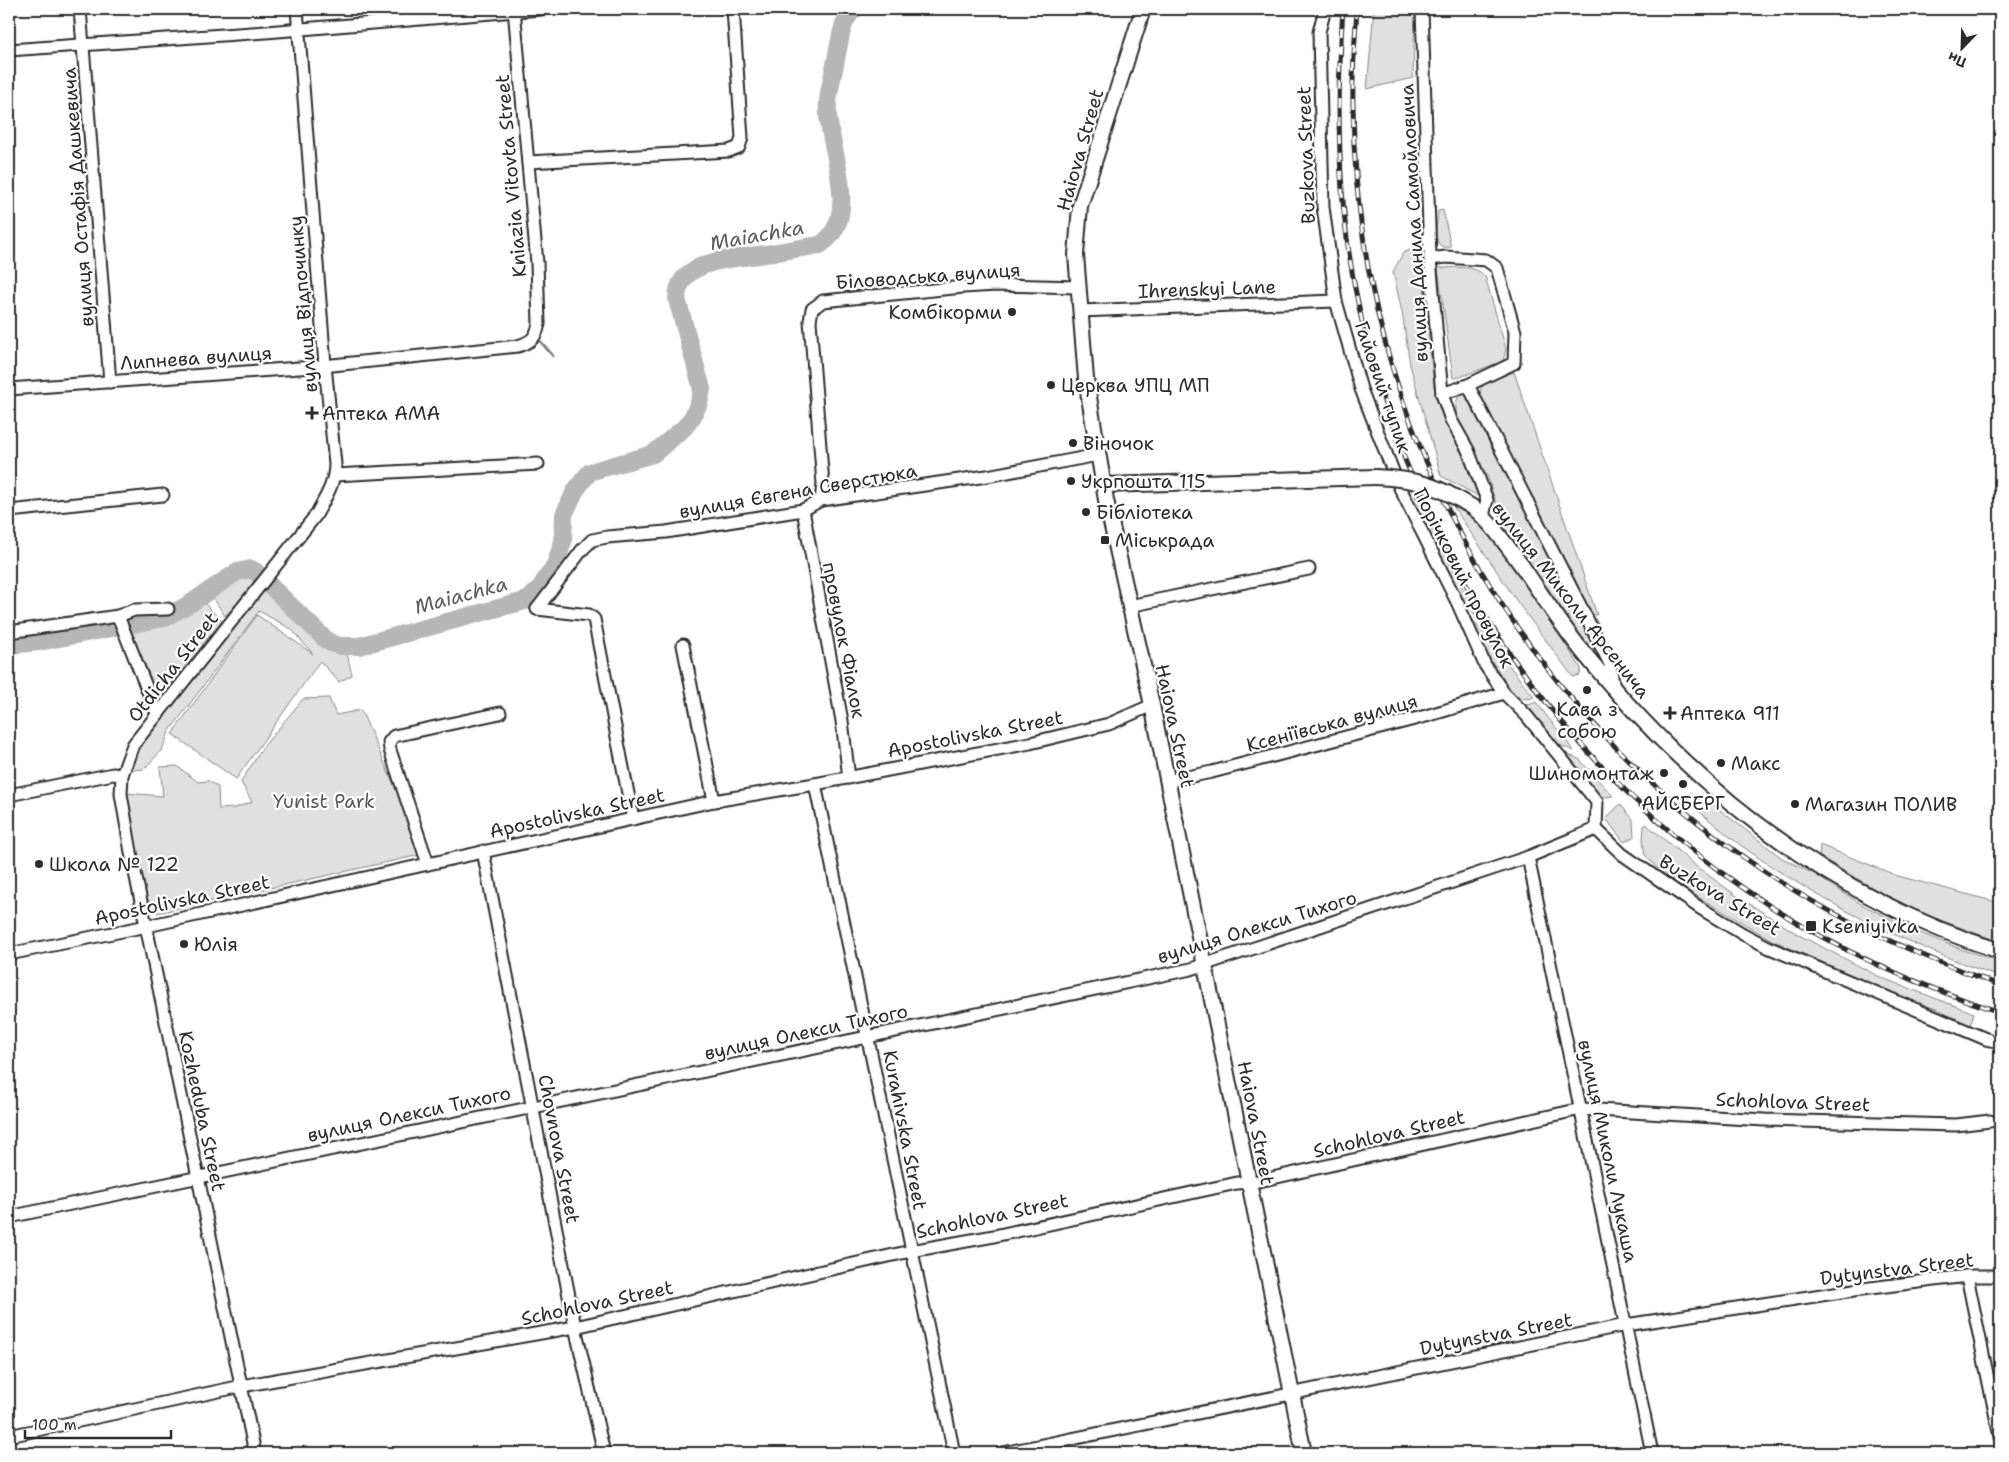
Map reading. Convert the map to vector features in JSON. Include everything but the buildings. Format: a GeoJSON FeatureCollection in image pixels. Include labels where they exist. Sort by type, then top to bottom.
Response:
{"type":"FeatureCollection","features":[{"type":"Feature","properties":{"kind":"main road","name":"Haiova Street"},"geometry":{"type":"LineString","coordinates":[[1143,9],[1080,206],[1076,255],[1086,379],[1104,485],[1152,705],[1304,1453]]}},
{"type":"Feature","properties":{"kind":"main road","name":"вулиця Миколи Арсенича"},"geometry":{"type":"LineString","coordinates":[[1104,485],[1374,477],[1404,478],[1428,484],[1451,494],[1479,512],[1502,539],[1576,642],[1614,689],[1655,734],[1746,817],[1798,854],[1894,910],[1941,931],[2000,952]]}},
{"type":"Feature","properties":{"kind":"street","name":"вулиця Остафія Дашкевича"},"geometry":{"type":"LineString","coordinates":[[80,9],[110,382]]}},
{"type":"Feature","properties":{"kind":"street","name":"вулиця Відпочинку"},"geometry":{"type":"LineString","coordinates":[[265,580],[316,515],[329,492],[335,475],[336,464],[324,365],[297,9]]}},
{"type":"Feature","properties":{"kind":"street"},"geometry":{"type":"LineString","coordinates":[[9,50],[541,9]]}},
{"type":"Feature","properties":{"kind":"street"},"geometry":{"type":"LineString","coordinates":[[528,162],[729,151],[739,147],[742,138],[733,9]]}},
{"type":"Feature","properties":{"kind":"street","name":"Buzkova Street"},"geometry":{"type":"LineString","coordinates":[[1325,9],[1319,32],[1323,207],[1336,301]]}},
{"type":"Feature","properties":{"kind":"street","name":"вулиця Данила Самойловича"},"geometry":{"type":"LineString","coordinates":[[1422,9],[1430,259],[1442,394],[1451,420],[1468,450],[1487,500],[1479,512]]}},
{"type":"Feature","properties":{"kind":"street","name":"Kniazia Vitovta Street"},"geometry":{"type":"LineString","coordinates":[[514,10],[537,263],[539,324],[533,340]]}},
{"type":"Feature","properties":{"kind":"street"},"geometry":{"type":"LineString","coordinates":[[1430,259],[1446,257],[1486,260],[1497,268],[1515,332],[1514,364],[1468,385],[1442,394]]}},
{"type":"Feature","properties":{"kind":"street","name":"Біловодська вулиця"},"geometry":{"type":"LineString","coordinates":[[822,500],[823,484],[810,320],[812,309],[823,301],[963,287],[996,285],[1079,287]]}},
{"type":"Feature","properties":{"kind":"street","name":"Ihrenskyi Lane"},"geometry":{"type":"LineString","coordinates":[[1080,312],[1336,301]]}},
{"type":"Feature","properties":{"kind":"street","name":"Гайовий тупик"},"geometry":{"type":"LineString","coordinates":[[1336,301],[1361,389],[1398,484]]}},
{"type":"Feature","properties":{"kind":"street","name":"Липнева вулиця"},"geometry":{"type":"LineString","coordinates":[[9,389],[324,365],[518,346],[533,340]]}},
{"type":"Feature","properties":{"kind":"street"},"geometry":{"type":"LineString","coordinates":[[1468,385],[1610,664],[1614,689]]}},
{"type":"Feature","properties":{"kind":"street","name":"вулиця Євгена Сверстюка"},"geometry":{"type":"LineString","coordinates":[[633,818],[594,619],[589,615],[537,609],[582,550],[592,540],[666,532],[803,510],[822,500],[987,476],[1098,455]]}},
{"type":"Feature","properties":{"kind":"street"},"geometry":{"type":"LineString","coordinates":[[335,475],[538,464]]}},
{"type":"Feature","properties":{"kind":"street","name":"Порічковий провулок"},"geometry":{"type":"LineString","coordinates":[[1398,484],[1458,604],[1485,665],[1504,693],[1526,716],[1597,802],[1596,829]]}},
{"type":"Feature","properties":{"kind":"street"},"geometry":{"type":"LineString","coordinates":[[9,511],[163,495]]}},
{"type":"Feature","properties":{"kind":"street","name":"провулок Фіалок"},"geometry":{"type":"LineString","coordinates":[[803,510],[842,721],[849,778]]}},
{"type":"Feature","properties":{"kind":"street"},"geometry":{"type":"LineString","coordinates":[[1129,606],[1309,569]]}},
{"type":"Feature","properties":{"kind":"street","name":"Otdicha Street"},"geometry":{"type":"LineString","coordinates":[[122,775],[134,745],[265,580]]}},
{"type":"Feature","properties":{"kind":"street"},"geometry":{"type":"LineString","coordinates":[[9,632],[119,619],[134,610],[168,609]]}},
{"type":"Feature","properties":{"kind":"street"},"geometry":{"type":"LineString","coordinates":[[119,619],[155,709],[159,713]]}},
{"type":"Feature","properties":{"kind":"street"},"geometry":{"type":"LineString","coordinates":[[683,645],[714,801]]}},
{"type":"Feature","properties":{"kind":"street","name":"Ксеніївська вулиця"},"geometry":{"type":"LineString","coordinates":[[1167,781],[1212,772],[1426,716],[1504,693]]}},
{"type":"Feature","properties":{"kind":"street","name":"Apostolivska Street"},"geometry":{"type":"LineString","coordinates":[[9,954],[147,926],[714,801],[849,778],[1030,743],[1109,724],[1152,705]]}},
{"type":"Feature","properties":{"kind":"street"},"geometry":{"type":"LineString","coordinates":[[428,864],[389,742],[394,736],[500,714]]}},
{"type":"Feature","properties":{"kind":"street"},"geometry":{"type":"LineString","coordinates":[[9,794],[114,774],[122,775]]}},
{"type":"Feature","properties":{"kind":"street","name":"Kozheduba Street"},"geometry":{"type":"LineString","coordinates":[[122,775],[121,794],[132,858],[255,1453]]}},
{"type":"Feature","properties":{"kind":"street","name":"Kurahivska Street"},"geometry":{"type":"LineString","coordinates":[[815,784],[954,1453]]}},
{"type":"Feature","properties":{"kind":"street","name":"Buzkova Street"},"geometry":{"type":"LineString","coordinates":[[1596,829],[1622,854],[1660,881],[1700,908],[1763,944],[1986,1039],[2000,1042]]}},
{"type":"Feature","properties":{"kind":"street","name":"вулиця Олекси Тихого"},"geometry":{"type":"LineString","coordinates":[[9,1217],[1205,965],[1528,857],[1596,829]]}},
{"type":"Feature","properties":{"kind":"street","name":"Chovnova Street"},"geometry":{"type":"LineString","coordinates":[[483,851],[575,1327],[604,1453]]}},
{"type":"Feature","properties":{"kind":"street","name":"вулиця Миколи Лукаша"},"geometry":{"type":"LineString","coordinates":[[1528,857],[1652,1453]]}},
{"type":"Feature","properties":{"kind":"street","name":"Schohlova Street"},"geometry":{"type":"LineString","coordinates":[[9,1436],[242,1386],[575,1327],[911,1251],[994,1236],[1237,1183],[1249,1182],[1581,1109],[1765,1120],[1946,1125],[1990,1121]]}},
{"type":"Feature","properties":{"kind":"street"},"geometry":{"type":"LineString","coordinates":[[1967,1276],[2000,1437]]}},
{"type":"Feature","properties":{"kind":"street","name":"Dytynstva Street"},"geometry":{"type":"LineString","coordinates":[[1003,1453],[1626,1325],[1854,1290],[1967,1276],[2000,1276]]}},
{"type":"Feature","properties":{"kind":"green space"},"geometry":{"type":"Polygon","coordinates":[[[1374,9],[1415,9],[1413,78],[1367,89],[1374,9]]]}},
{"type":"Feature","properties":{"kind":"green space"},"geometry":{"type":"Polygon","coordinates":[[[1443,210],[1451,247],[1444,247],[1437,241],[1438,211],[1443,210]]]}},
{"type":"Feature","properties":{"kind":"green space"},"geometry":{"type":"Polygon","coordinates":[[[1423,245],[1425,301],[1434,386],[1438,403],[1461,451],[1478,496],[1441,476],[1410,365],[1402,312],[1393,272],[1403,253],[1423,245]]]}},
{"type":"Feature","properties":{"kind":"green space"},"geometry":{"type":"Polygon","coordinates":[[[1438,268],[1469,268],[1485,276],[1506,349],[1503,361],[1453,378],[1438,268]]]}},
{"type":"Feature","properties":{"kind":"green space"},"geometry":{"type":"Polygon","coordinates":[[[1514,372],[1597,615],[1589,613],[1480,395],[1481,388],[1488,381],[1514,372]]]}},
{"type":"Feature","properties":{"kind":"green space"},"geometry":{"type":"Polygon","coordinates":[[[1462,393],[1467,394],[1582,622],[1600,665],[1542,585],[1503,526],[1488,478],[1456,415],[1456,403],[1459,395],[1462,393]]]}},
{"type":"Feature","properties":{"kind":"green space"},"geometry":{"type":"Polygon","coordinates":[[[1402,487],[1411,488],[1480,622],[1453,583],[1402,487]]]}},
{"type":"Feature","properties":{"kind":"green space"},"geometry":{"type":"Polygon","coordinates":[[[1453,506],[1469,515],[1485,528],[1520,576],[1581,668],[1580,675],[1573,677],[1518,603],[1453,506]]]}},
{"type":"Feature","properties":{"kind":"green space"},"geometry":{"type":"Polygon","coordinates":[[[248,576],[256,583],[225,616],[210,593],[248,576]]]}},
{"type":"Feature","properties":{"kind":"green space"},"geometry":{"type":"Polygon","coordinates":[[[265,590],[336,650],[347,654],[352,675],[339,682],[320,661],[236,779],[172,734],[257,615],[313,654],[291,629],[259,611],[169,732],[162,750],[144,769],[130,770],[138,746],[265,590]]]}},
{"type":"Feature","properties":{"kind":"green space"},"geometry":{"type":"Polygon","coordinates":[[[200,599],[222,621],[159,699],[131,630],[163,624],[200,599]]]}},
{"type":"Feature","properties":{"kind":"green space"},"geometry":{"type":"Polygon","coordinates":[[[1462,606],[1534,697],[1529,699],[1516,697],[1490,660],[1462,606]]]}},
{"type":"Feature","properties":{"kind":"green space","name":"Yunist Park"},"geometry":{"type":"Polygon","coordinates":[[[329,698],[336,715],[361,710],[403,805],[420,855],[157,913],[144,894],[126,793],[163,796],[160,767],[177,766],[198,782],[208,781],[218,787],[219,809],[235,808],[252,802],[241,782],[263,747],[303,699],[329,698]]]}},
{"type":"Feature","properties":{"kind":"green space"},"geometry":{"type":"Polygon","coordinates":[[[1536,702],[1574,751],[1553,742],[1519,703],[1529,705],[1536,702]]]}},
{"type":"Feature","properties":{"kind":"green space"},"geometry":{"type":"Polygon","coordinates":[[[1558,751],[1579,759],[1613,796],[1599,798],[1558,751]]]}},
{"type":"Feature","properties":{"kind":"green space"},"geometry":{"type":"Polygon","coordinates":[[[1707,800],[1782,858],[1814,874],[1861,904],[1913,930],[1966,951],[2000,961],[2000,977],[1901,938],[1806,888],[1739,844],[1690,804],[1707,800]]]}},
{"type":"Feature","properties":{"kind":"green space"},"geometry":{"type":"Polygon","coordinates":[[[1620,804],[1633,819],[1634,837],[1624,842],[1606,819],[1620,804]]]}},
{"type":"Feature","properties":{"kind":"green space"},"geometry":{"type":"Polygon","coordinates":[[[1646,824],[1697,867],[1740,898],[1799,935],[1882,978],[1974,1013],[1970,1026],[1936,1009],[1880,988],[1772,940],[1693,894],[1660,871],[1645,855],[1643,840],[1644,826],[1646,824]]]}},
{"type":"Feature","properties":{"kind":"green space"},"geometry":{"type":"Polygon","coordinates":[[[1820,845],[1898,876],[2000,903],[2000,942],[1923,914],[1888,897],[1819,856],[1820,845]]]}},
{"type":"Feature","properties":{"kind":"waterway","name":"Maiachka"},"geometry":{"type":"LineString","coordinates":[[9,645],[39,642],[164,618],[191,603],[237,572],[251,569],[323,637],[331,643],[340,646],[359,646],[528,600],[540,588],[555,565],[563,542],[564,515],[575,491],[590,472],[653,454],[685,427],[693,416],[699,403],[702,389],[677,299],[679,286],[686,276],[696,269],[721,260],[820,245],[832,234],[839,219],[841,202],[838,166],[828,115],[828,100],[842,30],[850,14],[855,9]]}},
{"type":"Feature","properties":{"kind":"waterway"},"geometry":{"type":"LineString","coordinates":[[541,342],[553,356]]}},
{"type":"Feature","properties":{"kind":"railway"},"geometry":{"type":"LineString","coordinates":[[1343,9],[1339,79],[1341,184],[1355,288],[1378,381],[1410,471],[1451,557],[1500,639],[1557,716],[1621,786],[1692,850],[1770,906],[1853,953],[1910,979],[2000,1012]]}},
{"type":"Feature","properties":{"kind":"railway"},"geometry":{"type":"LineString","coordinates":[[1357,9],[1353,68],[1353,104],[1361,221],[1383,335],[1419,444],[1468,548],[1530,645],[1603,734],[1687,814],[1782,883],[1834,913],[1888,940],[1943,964],[2000,985]]}},
{"type":"Feature","properties":{"kind":"place","name":"Комбікорми"},"geometry":{"type":"Point","coordinates":[1012,312]}},
{"type":"Feature","properties":{"kind":"place","name":"Церква УПЦ МП"},"geometry":{"type":"Point","coordinates":[1051,385]}},
{"type":"Feature","properties":{"kind":"place","name":"Аптека АМА"},"geometry":{"type":"Point","coordinates":[312,413]}},
{"type":"Feature","properties":{"kind":"place","name":"Віночок"},"geometry":{"type":"Point","coordinates":[1073,443]}},
{"type":"Feature","properties":{"kind":"place","name":"Укрпошта 115"},"geometry":{"type":"Point","coordinates":[1071,481]}},
{"type":"Feature","properties":{"kind":"place","name":"Бібліотека"},"geometry":{"type":"Point","coordinates":[1086,512]}},
{"type":"Feature","properties":{"kind":"place","name":"Міськрада"},"geometry":{"type":"Point","coordinates":[1105,540]}},
{"type":"Feature","properties":{"kind":"place","name":"Кава з собою"},"geometry":{"type":"Point","coordinates":[1587,690]}},
{"type":"Feature","properties":{"kind":"place","name":"Аптека 911"},"geometry":{"type":"Point","coordinates":[1670,713]}},
{"type":"Feature","properties":{"kind":"place","name":"Макс"},"geometry":{"type":"Point","coordinates":[1721,763]}},
{"type":"Feature","properties":{"kind":"place","name":"Шиномонтаж"},"geometry":{"type":"Point","coordinates":[1664,773]}},
{"type":"Feature","properties":{"kind":"place","name":"АЙСБЕРГ"},"geometry":{"type":"Point","coordinates":[1683,784]}},
{"type":"Feature","properties":{"kind":"place","name":"Магазин ПОЛИВ"},"geometry":{"type":"Point","coordinates":[1795,804]}},
{"type":"Feature","properties":{"kind":"place","name":"Школа № 122"},"geometry":{"type":"Point","coordinates":[39,864]}},
{"type":"Feature","properties":{"kind":"place","name":"Kseniyivka"},"geometry":{"type":"Point","coordinates":[1811,926]}},
{"type":"Feature","properties":{"kind":"place","name":"Юлія"},"geometry":{"type":"Point","coordinates":[184,944]}}]}
